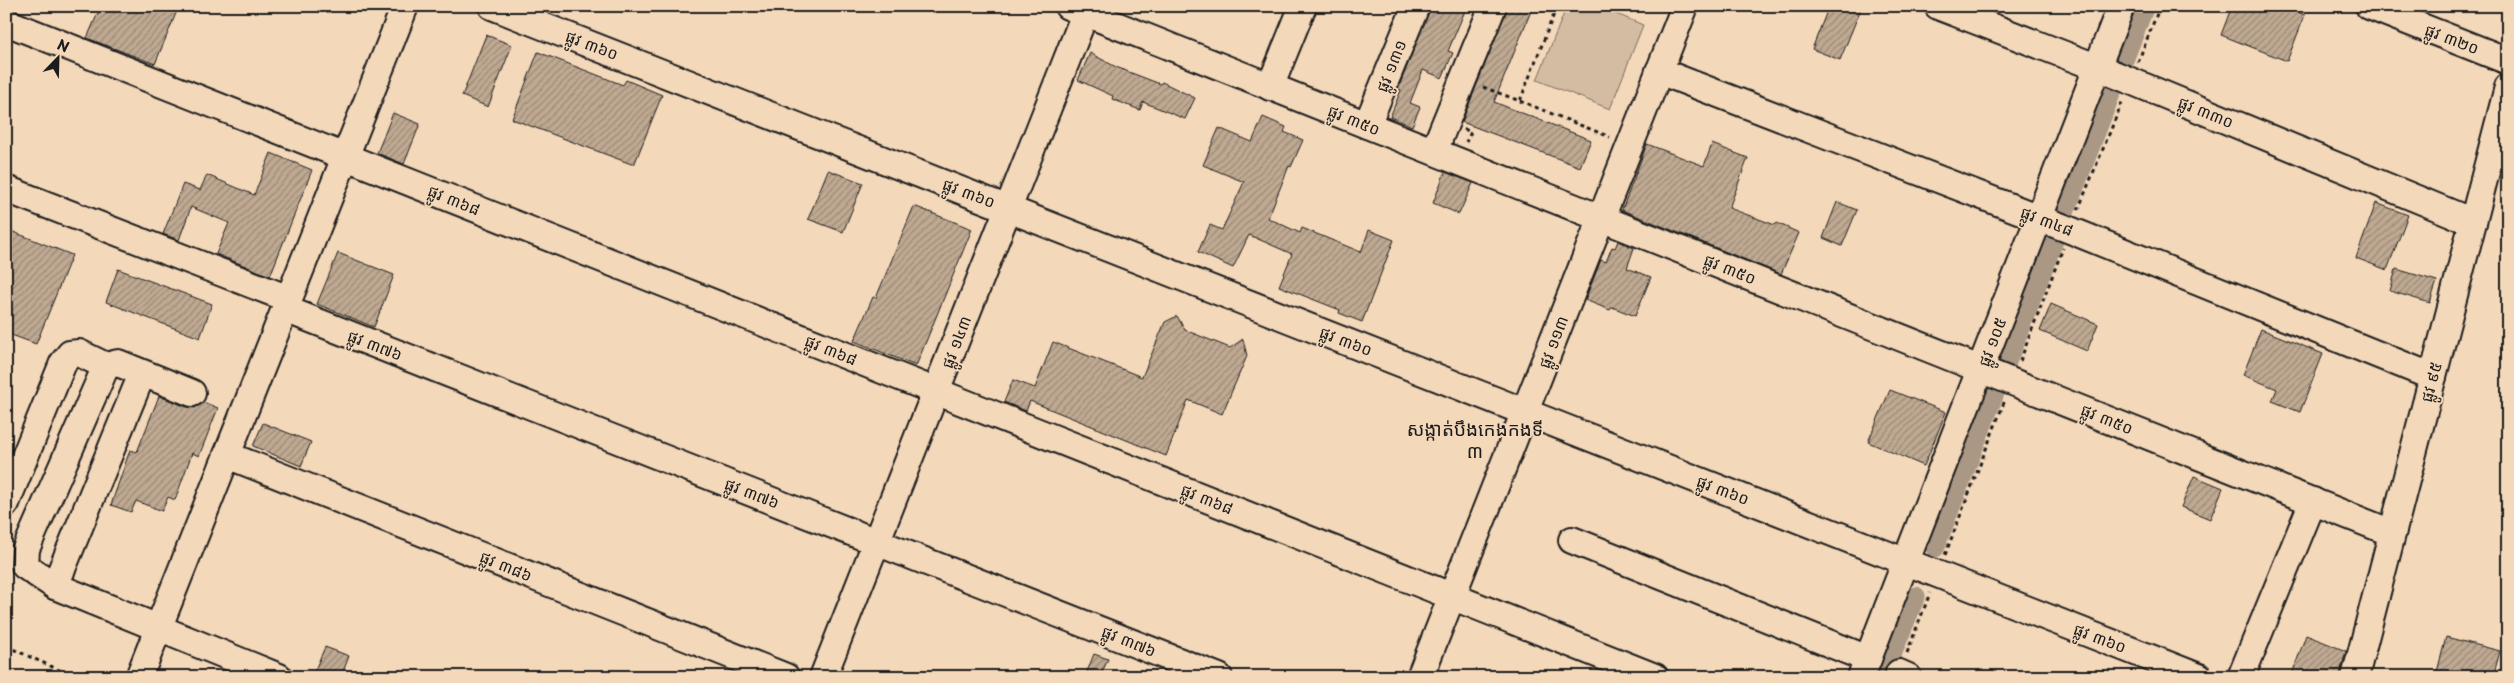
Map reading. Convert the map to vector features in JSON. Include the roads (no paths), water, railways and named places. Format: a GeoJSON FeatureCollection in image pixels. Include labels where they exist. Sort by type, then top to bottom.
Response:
{"type":"FeatureCollection","features":[{"type":"Feature","properties":{"kind":"street"},"geometry":{"type":"LineString","coordinates":[[139,677],[405,6]]}},
{"type":"Feature","properties":{"kind":"street","name":"ផ្លូវ ៣៦០"},"geometry":{"type":"LineString","coordinates":[[492,6],[2199,677]]}},
{"type":"Feature","properties":{"kind":"street"},"geometry":{"type":"LineString","coordinates":[[1270,87],[1303,6]]}},
{"type":"Feature","properties":{"kind":"street","name":"ផ្លូវ ១៣១"},"geometry":{"type":"LineString","coordinates":[[1367,125],[1416,6]]}},
{"type":"Feature","properties":{"kind":"street"},"geometry":{"type":"LineString","coordinates":[[1434,151],[1493,6]]}},
{"type":"Feature","properties":{"kind":"street","name":"ផ្លូវ ១១៣"},"geometry":{"type":"LineString","coordinates":[[1420,677],[1685,6]]}},
{"type":"Feature","properties":{"kind":"street","name":"ផ្លូវ ៣៣០"},"geometry":{"type":"LineString","coordinates":[[1938,6],[2113,73],[2473,222]]}},
{"type":"Feature","properties":{"kind":"street","name":"ផ្លូវ ១០៥"},"geometry":{"type":"LineString","coordinates":[[1864,668],[1920,567],[2113,73],[2121,6]]}},
{"type":"Feature","properties":{"kind":"street","name":"ផ្លូវ ៣២០"},"geometry":{"type":"LineString","coordinates":[[2369,6],[2508,61]]}},
{"type":"Feature","properties":{"kind":"street","name":"ផ្លូវ ១៤៣"},"geometry":{"type":"LineString","coordinates":[[823,677],[1008,209],[1080,8]]}},
{"type":"Feature","properties":{"kind":"street","name":"ផ្លូវ ៣៥០"},"geometry":{"type":"LineString","coordinates":[[1080,8],[1270,87],[2392,533]]}},
{"type":"Feature","properties":{"kind":"street","name":"ផ្លូវ ៣៦៨"},"geometry":{"type":"LineString","coordinates":[[6,22],[1655,677]]}},
{"type":"Feature","properties":{"kind":"street","name":"ផ្លូវ ៣៤៨"},"geometry":{"type":"LineString","coordinates":[[1659,71],[2053,223],[2433,377]]}},
{"type":"Feature","properties":{"kind":"street","name":"ផ្លូវ ៩៥"},"geometry":{"type":"LineString","coordinates":[[2355,677],[2508,87]]}},
{"type":"Feature","properties":{"kind":"street","name":"ផ្លូវ ៣៧៦"},"geometry":{"type":"LineString","coordinates":[[6,189],[877,542],[1219,677]]}},
{"type":"Feature","properties":{"kind":"street"},"geometry":{"type":"LineString","coordinates":[[6,503],[63,363],[70,354],[79,354],[106,366],[118,363],[192,393]]}},
{"type":"Feature","properties":{"kind":"street"},"geometry":{"type":"LineString","coordinates":[[106,366],[26,549],[16,559],[55,586],[279,677]]}},
{"type":"Feature","properties":{"kind":"street"},"geometry":{"type":"LineString","coordinates":[[55,586],[142,374]]}},
{"type":"Feature","properties":{"kind":"street","name":"ផ្លូវ ៣៨៦"},"geometry":{"type":"LineString","coordinates":[[227,455],[786,677]]}},
{"type":"Feature","properties":{"kind":"street"},"geometry":{"type":"LineString","coordinates":[[2241,677],[2312,502]]}},
{"type":"Feature","properties":{"kind":"street"},"geometry":{"type":"LineString","coordinates":[[1572,540],[1864,668]]}},
{"type":"Feature","properties":{"kind":"waterway"},"geometry":{"type":"LineString","coordinates":[[1935,548],[2145,6]]}},
{"type":"Feature","properties":{"kind":"waterway"},"geometry":{"type":"LineString","coordinates":[[1883,677],[1916,596]]}},
{"type":"Feature","properties":{"kind":"district","name":"សង្កាត់បឹងកេងកងទី ៣"},"geometry":{"type":"Point","coordinates":[1475,440]}}]}
